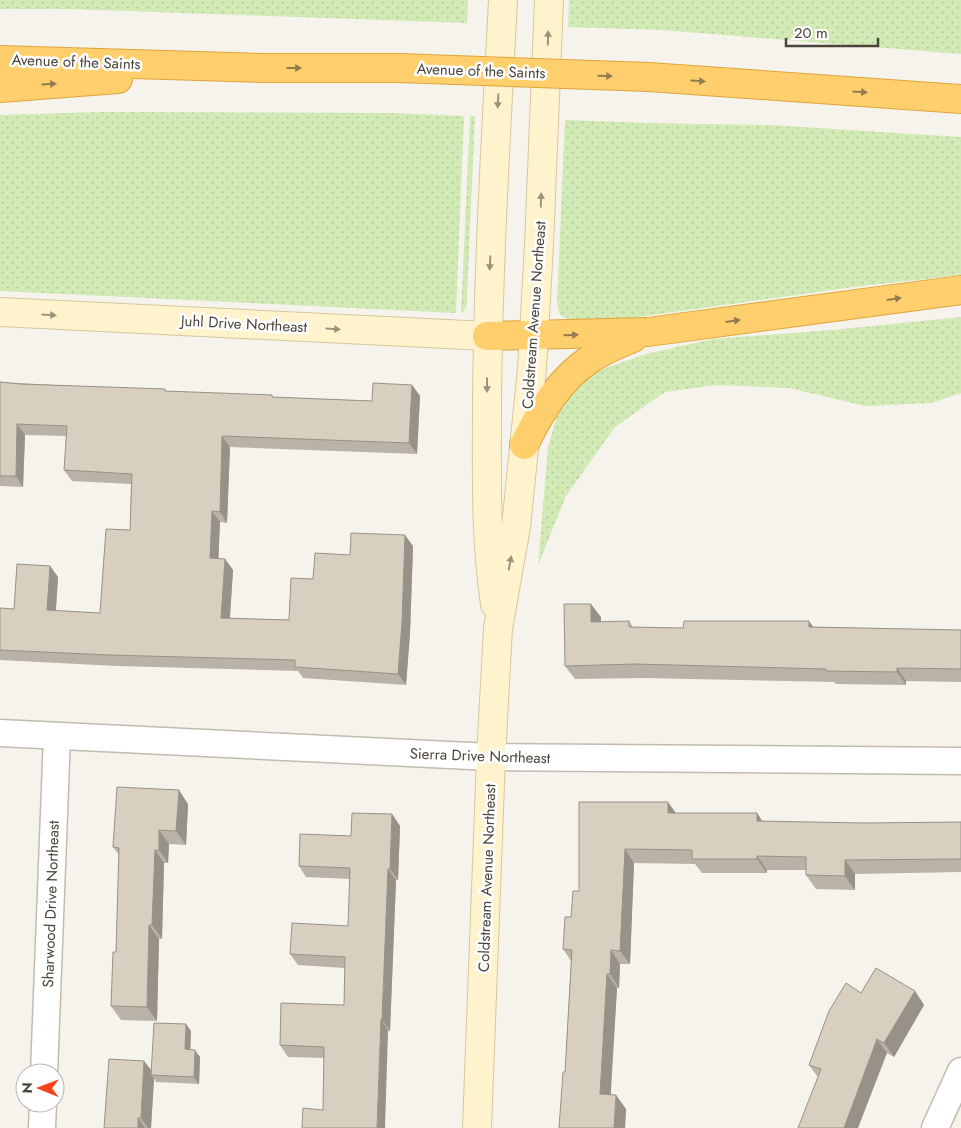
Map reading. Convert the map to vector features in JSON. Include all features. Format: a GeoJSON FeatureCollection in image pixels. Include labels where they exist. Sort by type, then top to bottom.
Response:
{"type":"FeatureCollection","features":[{"type":"Feature","properties":{"kind":"highway","name":"Avenue of the Saints"},"geometry":{"type":"LineString","coordinates":[[0,60],[264,68],[399,68],[649,77],[961,100]]}},
{"type":"Feature","properties":{"kind":"highway"},"geometry":{"type":"LineString","coordinates":[[0,88],[264,68]]}},
{"type":"Feature","properties":{"kind":"highway"},"geometry":{"type":"LineString","coordinates":[[487,336],[648,332],[961,290]]}},
{"type":"Feature","properties":{"kind":"highway"},"geometry":{"type":"LineString","coordinates":[[524,445],[537,418],[567,379],[590,359],[602,352],[648,332]]}},
{"type":"Feature","properties":{"kind":"street","name":"Coldstream Avenue Northeast"},"geometry":{"type":"LineString","coordinates":[[498,628],[490,575],[487,525],[487,336],[503,0]]}},
{"type":"Feature","properties":{"kind":"street","name":"Coldstream Avenue Northeast"},"geometry":{"type":"LineString","coordinates":[[477,1128],[491,757],[498,628],[516,527],[534,336],[549,0]]}},
{"type":"Feature","properties":{"kind":"street","name":"Juhl Drive Northeast"},"geometry":{"type":"LineString","coordinates":[[0,312],[487,336]]}},
{"type":"Feature","properties":{"kind":"street","name":"Sierra Drive Northeast"},"geometry":{"type":"LineString","coordinates":[[0,733],[491,757],[961,761]]}},
{"type":"Feature","properties":{"kind":"street","name":"Sharwood Drive Northeast"},"geometry":{"type":"LineString","coordinates":[[44,1063],[57,736]]}},
{"type":"Feature","properties":{"kind":"street"},"geometry":{"type":"LineString","coordinates":[[935,1128],[961,1070]]}},
{"type":"Feature","properties":{"kind":"street"},"geometry":{"type":"LineString","coordinates":[[42,1113],[42,1128]]}},
{"type":"Feature","properties":{"kind":"green space"},"geometry":{"type":"Polygon","coordinates":[[[0,0],[468,0],[467,23],[67,9],[0,9],[0,0]]]}},
{"type":"Feature","properties":{"kind":"green space"},"geometry":{"type":"Polygon","coordinates":[[[569,0],[961,0],[961,54],[662,30],[568,27],[569,0]]]}},
{"type":"Feature","properties":{"kind":"green space"},"geometry":{"type":"Polygon","coordinates":[[[100,112],[392,113],[464,116],[456,313],[0,291],[0,115],[100,112]]]}},
{"type":"Feature","properties":{"kind":"green space"},"geometry":{"type":"Polygon","coordinates":[[[470,116],[475,116],[467,303],[461,313],[470,116]]]}},
{"type":"Feature","properties":{"kind":"green space"},"geometry":{"type":"Polygon","coordinates":[[[565,120],[770,125],[961,137],[961,275],[854,287],[603,322],[576,322],[560,315],[557,304],[565,120]]]}},
{"type":"Feature","properties":{"kind":"green space"},"geometry":{"type":"Polygon","coordinates":[[[961,317],[961,393],[931,403],[865,406],[789,388],[717,385],[665,392],[615,427],[566,496],[538,565],[548,447],[557,416],[577,385],[603,369],[646,354],[713,339],[832,330],[961,317]]]}},
{"type":"Feature","properties":{"kind":"building"},"geometry":{"type":"Polygon","coordinates":[[[0,382],[372,401],[373,383],[412,385],[409,443],[222,436],[220,512],[212,511],[210,558],[225,559],[221,618],[289,620],[291,578],[313,579],[315,553],[350,555],[351,533],[405,535],[398,674],[295,667],[295,660],[0,650],[0,608],[14,609],[17,564],[50,566],[47,610],[100,613],[106,529],[130,530],[132,474],[64,470],[67,426],[17,424],[16,476],[0,476],[0,382]]]}},
{"type":"Feature","properties":{"kind":"building"},"geometry":{"type":"Polygon","coordinates":[[[564,604],[591,604],[591,622],[629,621],[629,627],[683,628],[684,621],[809,621],[809,627],[961,630],[961,669],[897,668],[897,672],[635,664],[565,666],[564,604]]]}},
{"type":"Feature","properties":{"kind":"building"},"geometry":{"type":"Polygon","coordinates":[[[117,787],[179,790],[176,831],[159,830],[159,850],[155,850],[152,925],[149,925],[147,1007],[111,1006],[113,952],[116,952],[119,848],[113,847],[117,787]]]}},
{"type":"Feature","properties":{"kind":"building"},"geometry":{"type":"Polygon","coordinates":[[[579,802],[668,802],[668,813],[757,813],[757,821],[961,822],[961,859],[845,860],[845,876],[806,875],[806,857],[757,856],[757,859],[692,859],[692,850],[625,849],[620,951],[611,950],[610,974],[607,974],[600,1094],[616,1095],[614,1128],[559,1128],[563,1072],[565,1072],[572,950],[563,949],[565,917],[571,917],[573,891],[579,891],[579,802]]]}},
{"type":"Feature","properties":{"kind":"building"},"geometry":{"type":"Polygon","coordinates":[[[352,813],[392,814],[377,1128],[302,1128],[303,1108],[323,1110],[324,1047],[280,1045],[281,1003],[344,1005],[345,957],[290,954],[292,923],[348,926],[350,868],[299,866],[300,834],[351,836],[352,813]]]}},
{"type":"Feature","properties":{"kind":"building"},"geometry":{"type":"Polygon","coordinates":[[[876,968],[915,991],[884,1043],[877,1039],[844,1128],[798,1128],[821,1069],[809,1065],[829,1011],[846,983],[861,993],[876,968]]]}},
{"type":"Feature","properties":{"kind":"building"},"geometry":{"type":"Polygon","coordinates":[[[154,1023],[186,1024],[185,1049],[195,1050],[194,1077],[151,1075],[154,1023]]]}},
{"type":"Feature","properties":{"kind":"building"},"geometry":{"type":"Polygon","coordinates":[[[109,1059],[144,1061],[141,1118],[138,1118],[138,1128],[104,1128],[109,1059]]]}}]}
